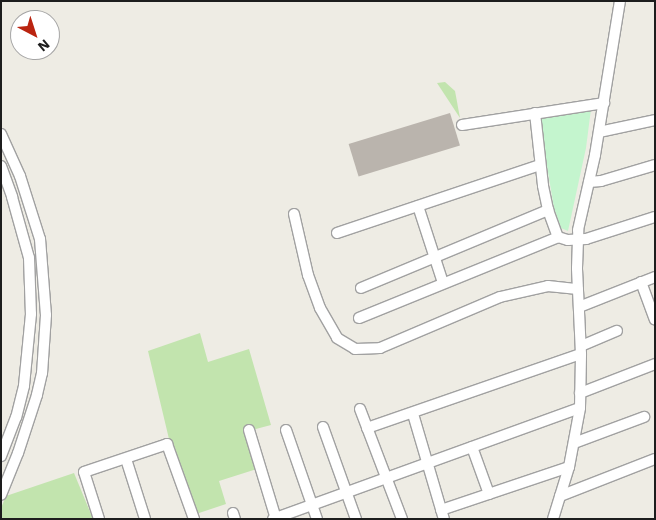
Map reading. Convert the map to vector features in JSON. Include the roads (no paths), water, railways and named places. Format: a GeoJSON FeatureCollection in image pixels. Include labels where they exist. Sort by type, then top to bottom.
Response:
{"type":"FeatureCollection","features":[{"type":"Feature","properties":{"kind":"street"},"geometry":{"type":"LineString","coordinates":[[551,518],[569,467],[580,408],[581,350],[578,240],[599,132],[620,1]]}},
{"type":"Feature","properties":{"kind":"street"},"geometry":{"type":"LineString","coordinates":[[462,125],[604,103]]}},
{"type":"Feature","properties":{"kind":"street"},"geometry":{"type":"LineString","coordinates":[[535,113],[540,166],[548,210],[558,237]]}},
{"type":"Feature","properties":{"kind":"street"},"geometry":{"type":"LineString","coordinates":[[599,132],[655,120]]}},
{"type":"Feature","properties":{"kind":"street"},"geometry":{"type":"LineString","coordinates":[[1,134],[20,176],[40,240],[46,315],[42,373],[37,395],[18,454],[1,494]]}},
{"type":"Feature","properties":{"kind":"street"},"geometry":{"type":"LineString","coordinates":[[589,182],[600,181],[655,165]]}},
{"type":"Feature","properties":{"kind":"street"},"geometry":{"type":"LineString","coordinates":[[1,166],[29,258],[31,314],[24,386],[16,417],[1,456]]}},
{"type":"Feature","properties":{"kind":"street"},"geometry":{"type":"LineString","coordinates":[[337,233],[540,166]]}},
{"type":"Feature","properties":{"kind":"street"},"geometry":{"type":"LineString","coordinates":[[418,206],[443,283]]}},
{"type":"Feature","properties":{"kind":"street"},"geometry":{"type":"LineString","coordinates":[[361,288],[548,210]]}},
{"type":"Feature","properties":{"kind":"street"},"geometry":{"type":"LineString","coordinates":[[294,214],[308,275],[320,308],[337,338],[355,349],[380,348],[500,297],[548,286],[578,289]]}},
{"type":"Feature","properties":{"kind":"street"},"geometry":{"type":"LineString","coordinates":[[360,318],[558,237],[578,240],[655,217]]}},
{"type":"Feature","properties":{"kind":"street"},"geometry":{"type":"LineString","coordinates":[[579,307],[655,277]]}},
{"type":"Feature","properties":{"kind":"street"},"geometry":{"type":"LineString","coordinates":[[641,282],[655,320]]}},
{"type":"Feature","properties":{"kind":"street"},"geometry":{"type":"LineString","coordinates":[[367,428],[413,414],[581,350],[617,331]]}},
{"type":"Feature","properties":{"kind":"street"},"geometry":{"type":"LineString","coordinates":[[580,393],[655,364]]}},
{"type":"Feature","properties":{"kind":"street"},"geometry":{"type":"LineString","coordinates":[[360,408],[402,519]]}},
{"type":"Feature","properties":{"kind":"street"},"geometry":{"type":"LineString","coordinates":[[249,430],[275,518],[580,408]]}},
{"type":"Feature","properties":{"kind":"street"},"geometry":{"type":"LineString","coordinates":[[413,414],[443,515],[489,494],[569,467]]}},
{"type":"Feature","properties":{"kind":"street"},"geometry":{"type":"LineString","coordinates":[[574,443],[644,417]]}},
{"type":"Feature","properties":{"kind":"street"},"geometry":{"type":"LineString","coordinates":[[323,427],[356,519]]}},
{"type":"Feature","properties":{"kind":"street"},"geometry":{"type":"LineString","coordinates":[[286,430],[317,519]]}},
{"type":"Feature","properties":{"kind":"street"},"geometry":{"type":"LineString","coordinates":[[99,519],[84,472],[167,444],[194,519]]}},
{"type":"Feature","properties":{"kind":"street"},"geometry":{"type":"LineString","coordinates":[[472,447],[489,494]]}},
{"type":"Feature","properties":{"kind":"street"},"geometry":{"type":"LineString","coordinates":[[126,458],[146,519]]}},
{"type":"Feature","properties":{"kind":"street"},"geometry":{"type":"LineString","coordinates":[[560,496],[655,460]]}}]}
